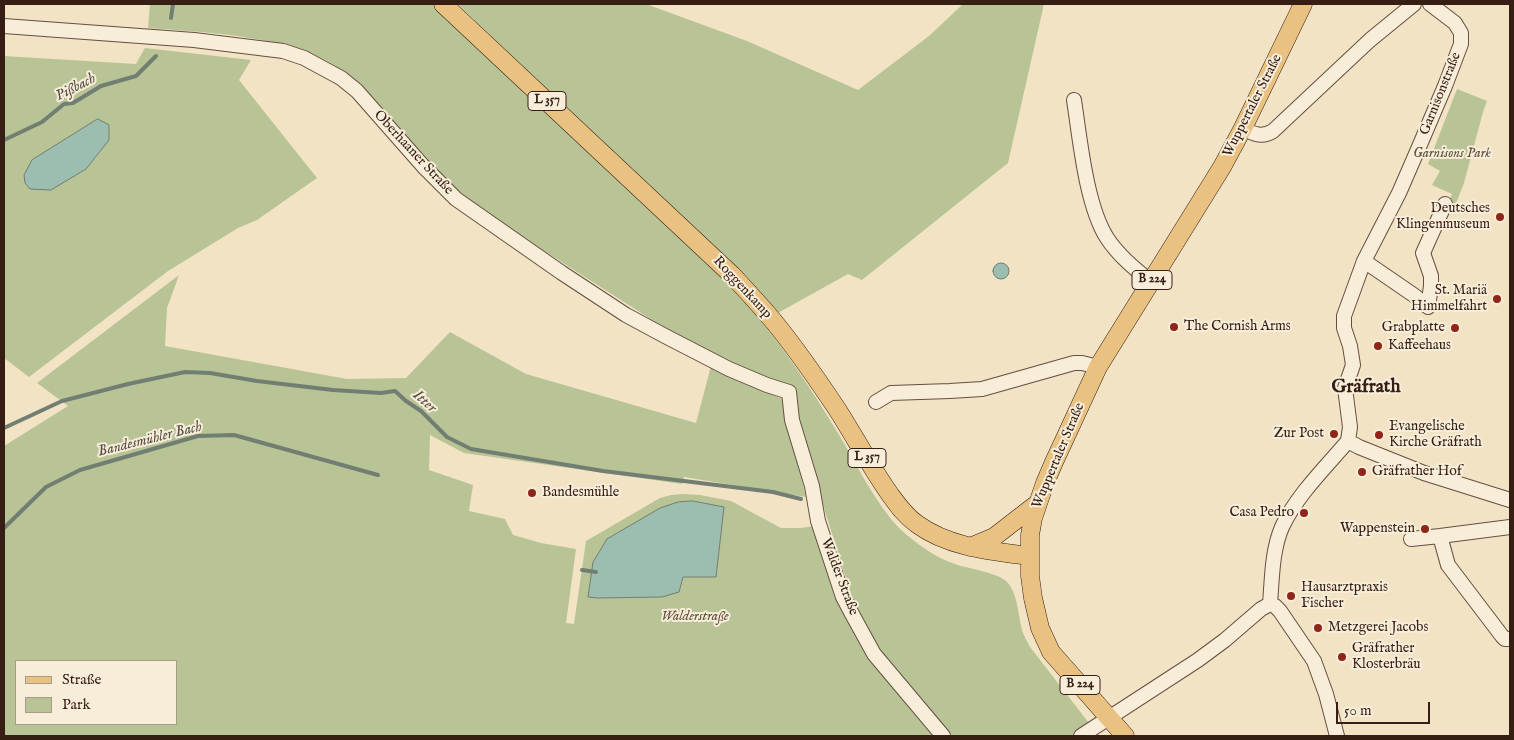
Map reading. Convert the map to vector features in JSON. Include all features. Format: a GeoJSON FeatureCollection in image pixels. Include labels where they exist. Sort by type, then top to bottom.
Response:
{"type":"FeatureCollection","features":[{"type":"Feature","properties":{"kind":"main road","name":"Roggenkamp"},"geometry":{"type":"LineString","coordinates":[[443,4],[732,274],[795,348],[838,410],[881,481],[900,508],[916,524],[932,534],[952,542],[1029,556]]}},
{"type":"Feature","properties":{"kind":"main road","name":"Wuppertaler Straße"},"geometry":{"type":"LineString","coordinates":[[1125,736],[1051,652],[1040,628],[1033,598],[1029,556],[1031,528],[1045,483],[1098,367],[1222,167],[1303,4]]}},
{"type":"Feature","properties":{"kind":"main road"},"geometry":{"type":"LineString","coordinates":[[970,546],[994,537],[1038,503]]}},
{"type":"Feature","properties":{"kind":"street"},"geometry":{"type":"LineString","coordinates":[[1243,128],[1253,134],[1263,136],[1273,131],[1363,47],[1414,4]]}},
{"type":"Feature","properties":{"kind":"street","name":"Garnisonstraße"},"geometry":{"type":"LineString","coordinates":[[1348,441],[1350,427],[1345,388],[1353,365],[1350,346],[1343,325],[1344,316],[1364,261],[1406,177],[1461,44],[1461,33],[1455,22],[1430,4]]}},
{"type":"Feature","properties":{"kind":"street","name":"Oberhaaner Straße"},"geometry":{"type":"LineString","coordinates":[[4,26],[194,40],[283,51],[304,58],[341,78],[357,91],[423,166],[456,199],[546,261],[626,315],[729,369],[789,392]]}},
{"type":"Feature","properties":{"kind":"street"},"geometry":{"type":"LineString","coordinates":[[1074,100],[1087,180],[1099,222],[1112,245],[1151,282]]}},
{"type":"Feature","properties":{"kind":"street"},"geometry":{"type":"LineString","coordinates":[[1364,261],[1428,307],[1431,276],[1423,253],[1445,204]]}},
{"type":"Feature","properties":{"kind":"street"},"geometry":{"type":"LineString","coordinates":[[876,402],[891,393],[958,391],[982,388],[1074,363],[1098,367]]}},
{"type":"Feature","properties":{"kind":"street","name":"Walder Straße"},"geometry":{"type":"LineString","coordinates":[[789,392],[792,420],[812,486],[818,521],[844,597],[874,654],[943,736]]}},
{"type":"Feature","properties":{"kind":"street"},"geometry":{"type":"LineString","coordinates":[[1270,604],[1276,552],[1282,527],[1306,490],[1348,441],[1359,448],[1424,473],[1510,500]]}},
{"type":"Feature","properties":{"kind":"street"},"geometry":{"type":"LineString","coordinates":[[1411,539],[1441,539],[1510,527]]}},
{"type":"Feature","properties":{"kind":"street"},"geometry":{"type":"LineString","coordinates":[[1441,539],[1448,565],[1457,579],[1502,636],[1505,639],[1510,639]]}},
{"type":"Feature","properties":{"kind":"street"},"geometry":{"type":"LineString","coordinates":[[1081,736],[1198,660],[1225,640],[1260,609],[1270,604]]}},
{"type":"Feature","properties":{"kind":"street"},"geometry":{"type":"LineString","coordinates":[[1270,604],[1280,611],[1314,662],[1326,694],[1337,736]]}},
{"type":"Feature","properties":{"kind":"green space"},"geometry":{"type":"Polygon","coordinates":[[[150,4],[435,4],[741,296],[778,343],[812,391],[875,497],[903,532],[944,560],[990,573],[1004,579],[1008,583],[1016,601],[1023,633],[1030,647],[1099,736],[946,736],[878,653],[852,598],[792,405],[774,383],[663,327],[460,197],[366,92],[340,69],[321,58],[299,49],[274,43],[221,34],[148,28],[150,4]]]}},
{"type":"Feature","properties":{"kind":"green space"},"geometry":{"type":"Polygon","coordinates":[[[458,4],[646,4],[747,41],[858,90],[929,36],[963,4],[1044,4],[1008,163],[862,280],[848,274],[776,314],[458,4]]]}},
{"type":"Feature","properties":{"kind":"green space"},"geometry":{"type":"Polygon","coordinates":[[[145,48],[251,60],[239,80],[317,178],[257,220],[238,228],[168,271],[29,377],[4,358],[4,56],[136,64],[145,48]]]}},
{"type":"Feature","properties":{"kind":"green space","name":"Garnisons Park"},"geometry":{"type":"Polygon","coordinates":[[[1457,89],[1487,101],[1464,183],[1454,209],[1447,205],[1452,194],[1432,185],[1440,171],[1428,164],[1457,89]]]}},
{"type":"Feature","properties":{"kind":"green space","name":"Walderstraße"},"geometry":{"type":"Polygon","coordinates":[[[179,275],[167,308],[165,346],[347,379],[406,378],[450,332],[526,374],[696,423],[711,366],[782,399],[806,497],[684,477],[682,484],[464,453],[430,435],[429,470],[473,485],[469,511],[505,519],[513,535],[541,543],[576,549],[566,623],[574,624],[586,541],[660,498],[683,494],[731,501],[781,528],[821,525],[841,596],[940,736],[4,736],[4,446],[68,406],[37,383],[179,275]]]}},
{"type":"Feature","properties":{"kind":"shaded area"},"geometry":{"type":"Polygon","coordinates":[[[98,119],[109,125],[109,140],[86,169],[51,190],[30,189],[25,183],[24,175],[32,160],[98,119]]]}},
{"type":"Feature","properties":{"kind":"shaded area"},"geometry":{"type":"Polygon","coordinates":[[[1001,263],[1009,271],[1001,279],[993,271],[1001,263]]]}},
{"type":"Feature","properties":{"kind":"shaded area"},"geometry":{"type":"Polygon","coordinates":[[[693,501],[724,507],[716,577],[683,577],[679,592],[662,597],[588,597],[593,562],[607,539],[660,508],[678,502],[693,501]]]}},
{"type":"Feature","properties":{"kind":"waterway","name":"Pißbach"},"geometry":{"type":"LineString","coordinates":[[171,18],[173,4]]}},
{"type":"Feature","properties":{"kind":"waterway","name":"Pißbach"},"geometry":{"type":"LineString","coordinates":[[4,140],[42,122],[64,104],[73,103],[101,86],[136,76],[156,56]]}},
{"type":"Feature","properties":{"kind":"waterway","name":"Itter"},"geometry":{"type":"LineString","coordinates":[[4,428],[62,401],[185,372],[210,373],[333,390],[381,393],[395,391],[421,411],[447,437],[471,449],[603,471],[773,492],[801,499]]}},
{"type":"Feature","properties":{"kind":"waterway","name":"Bandesmühler Bach"},"geometry":{"type":"LineString","coordinates":[[4,528],[46,487],[80,470],[198,436],[234,435],[378,475]]}},
{"type":"Feature","properties":{"kind":"waterway"},"geometry":{"type":"LineString","coordinates":[[582,570],[596,572]]}},
{"type":"Feature","properties":{"kind":"place","name":"Deutsches Klingenmuseum"},"geometry":{"type":"Point","coordinates":[1500,217]}},
{"type":"Feature","properties":{"kind":"place","name":"St. Mariä Himmelfahrt"},"geometry":{"type":"Point","coordinates":[1497,299]}},
{"type":"Feature","properties":{"kind":"place","name":"The Cornish Arms"},"geometry":{"type":"Point","coordinates":[1174,327]}},
{"type":"Feature","properties":{"kind":"place","name":"Grabplatte"},"geometry":{"type":"Point","coordinates":[1455,328]}},
{"type":"Feature","properties":{"kind":"place","name":"Kaffeehaus"},"geometry":{"type":"Point","coordinates":[1378,346]}},
{"type":"Feature","properties":{"kind":"place","name":"Zur Post"},"geometry":{"type":"Point","coordinates":[1334,434]}},
{"type":"Feature","properties":{"kind":"place","name":"Evangelische Kirche Gräfrath"},"geometry":{"type":"Point","coordinates":[1379,435]}},
{"type":"Feature","properties":{"kind":"place","name":"Gräfrather Hof"},"geometry":{"type":"Point","coordinates":[1362,472]}},
{"type":"Feature","properties":{"kind":"place","name":"Bandesmühle"},"geometry":{"type":"Point","coordinates":[532,493]}},
{"type":"Feature","properties":{"kind":"place","name":"Casa Pedro"},"geometry":{"type":"Point","coordinates":[1304,513]}},
{"type":"Feature","properties":{"kind":"place","name":"Wappenstein"},"geometry":{"type":"Point","coordinates":[1425,529]}},
{"type":"Feature","properties":{"kind":"place","name":"Hausarztpraxis Fischer"},"geometry":{"type":"Point","coordinates":[1291,596]}},
{"type":"Feature","properties":{"kind":"place","name":"Metzgerei Jacobs"},"geometry":{"type":"Point","coordinates":[1318,628]}},
{"type":"Feature","properties":{"kind":"place","name":"Gräfrather Klosterbräu"},"geometry":{"type":"Point","coordinates":[1342,657]}},
{"type":"Feature","properties":{"kind":"district","name":"Gräfrath"},"geometry":{"type":"Point","coordinates":[1366,388]}}]}
